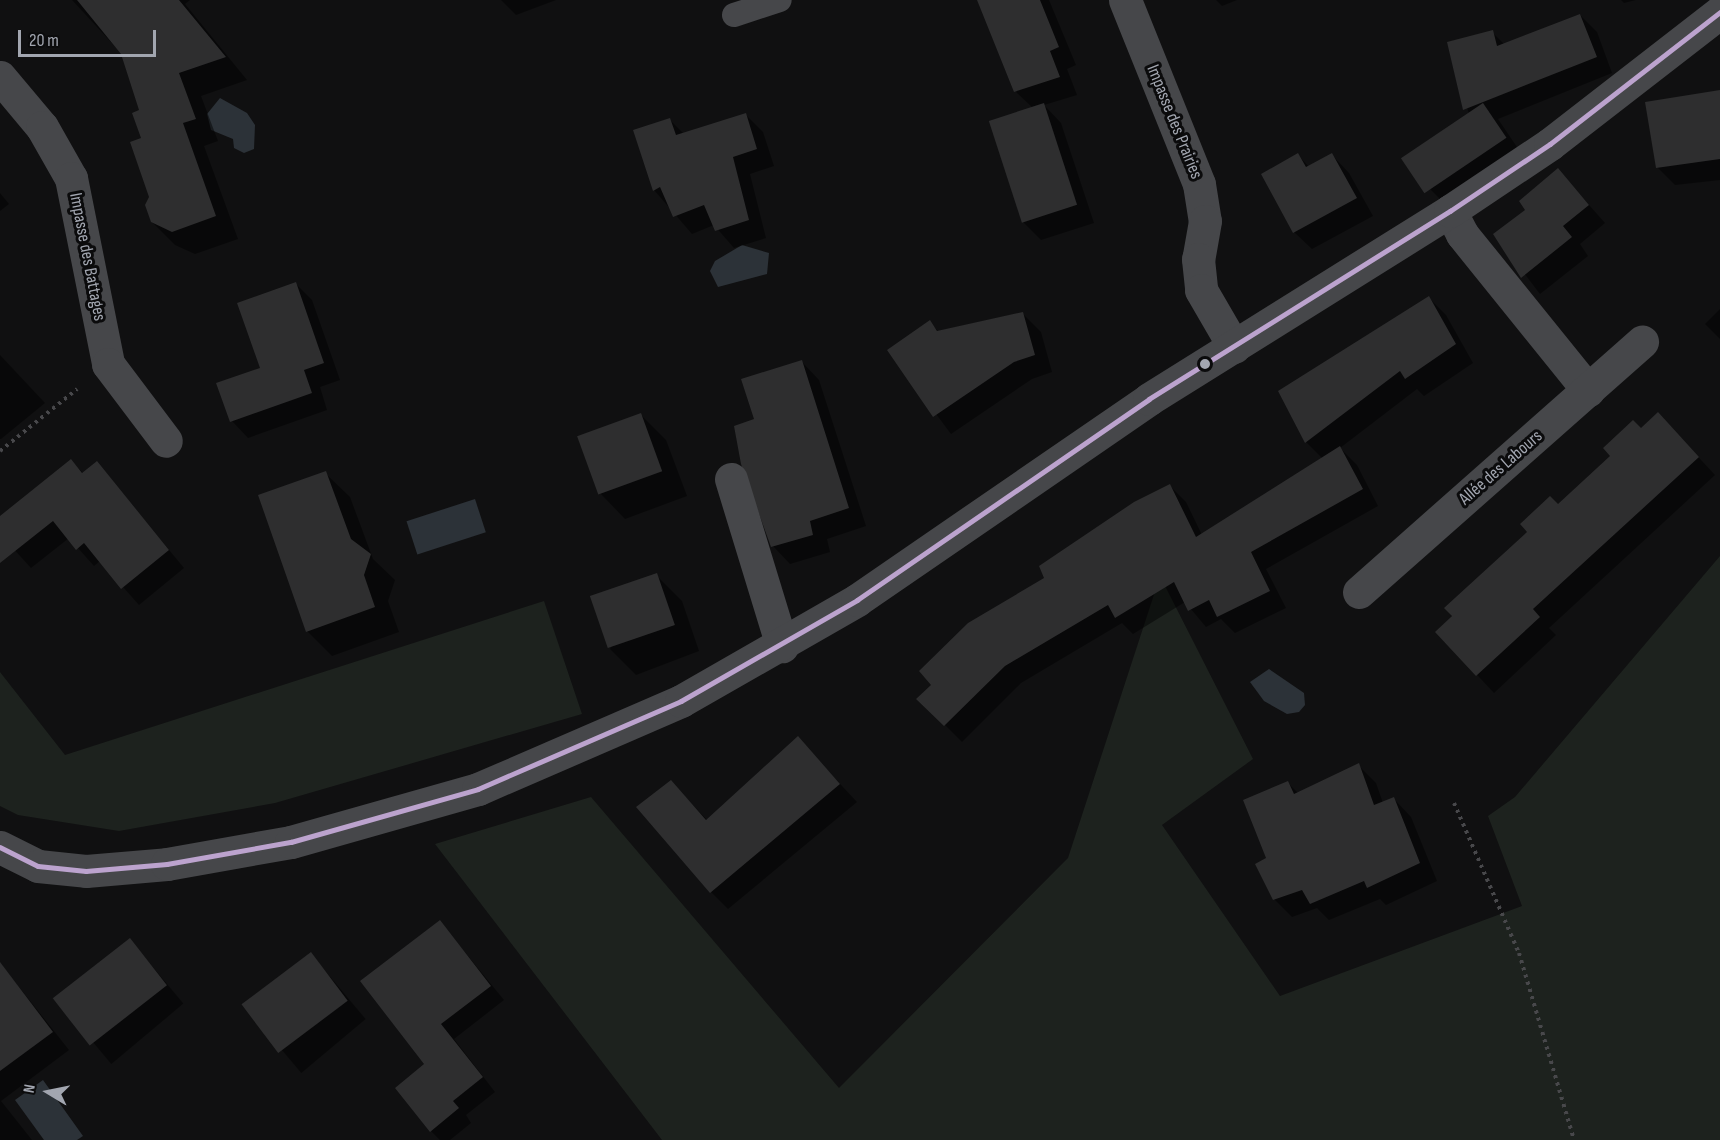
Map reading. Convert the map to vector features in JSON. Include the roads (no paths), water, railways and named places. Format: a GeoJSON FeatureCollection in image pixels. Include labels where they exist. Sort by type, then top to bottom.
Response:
{"type":"FeatureCollection","features":[{"type":"Feature","properties":{"kind":"street","name":"Impasse des Prairies"},"geometry":{"type":"LineString","coordinates":[[1125,0],[1199,184],[1205,221],[1198,259],[1201,290],[1234,347]]}},
{"type":"Feature","properties":{"kind":"street"},"geometry":{"type":"LineString","coordinates":[[0,847],[38,866],[86,871],[232,854],[456,796],[592,743],[782,646],[1234,347],[1450,211],[1550,144],[1720,12]]}},
{"type":"Feature","properties":{"kind":"street","name":"Impasse des Battages"},"geometry":{"type":"LineString","coordinates":[[0,77],[42,127],[71,177],[108,364],[166,441]]}},
{"type":"Feature","properties":{"kind":"street"},"geometry":{"type":"LineString","coordinates":[[1450,211],[1462,234],[1588,390]]}},
{"type":"Feature","properties":{"kind":"street","name":"Allée des Labours"},"geometry":{"type":"LineString","coordinates":[[1359,592],[1642,342]]}},
{"type":"Feature","properties":{"kind":"street"},"geometry":{"type":"LineString","coordinates":[[731,479],[782,646]]}},
{"type":"Feature","properties":{"kind":"lane"},"geometry":{"type":"LineString","coordinates":[[734,15],[780,0]]}}]}
